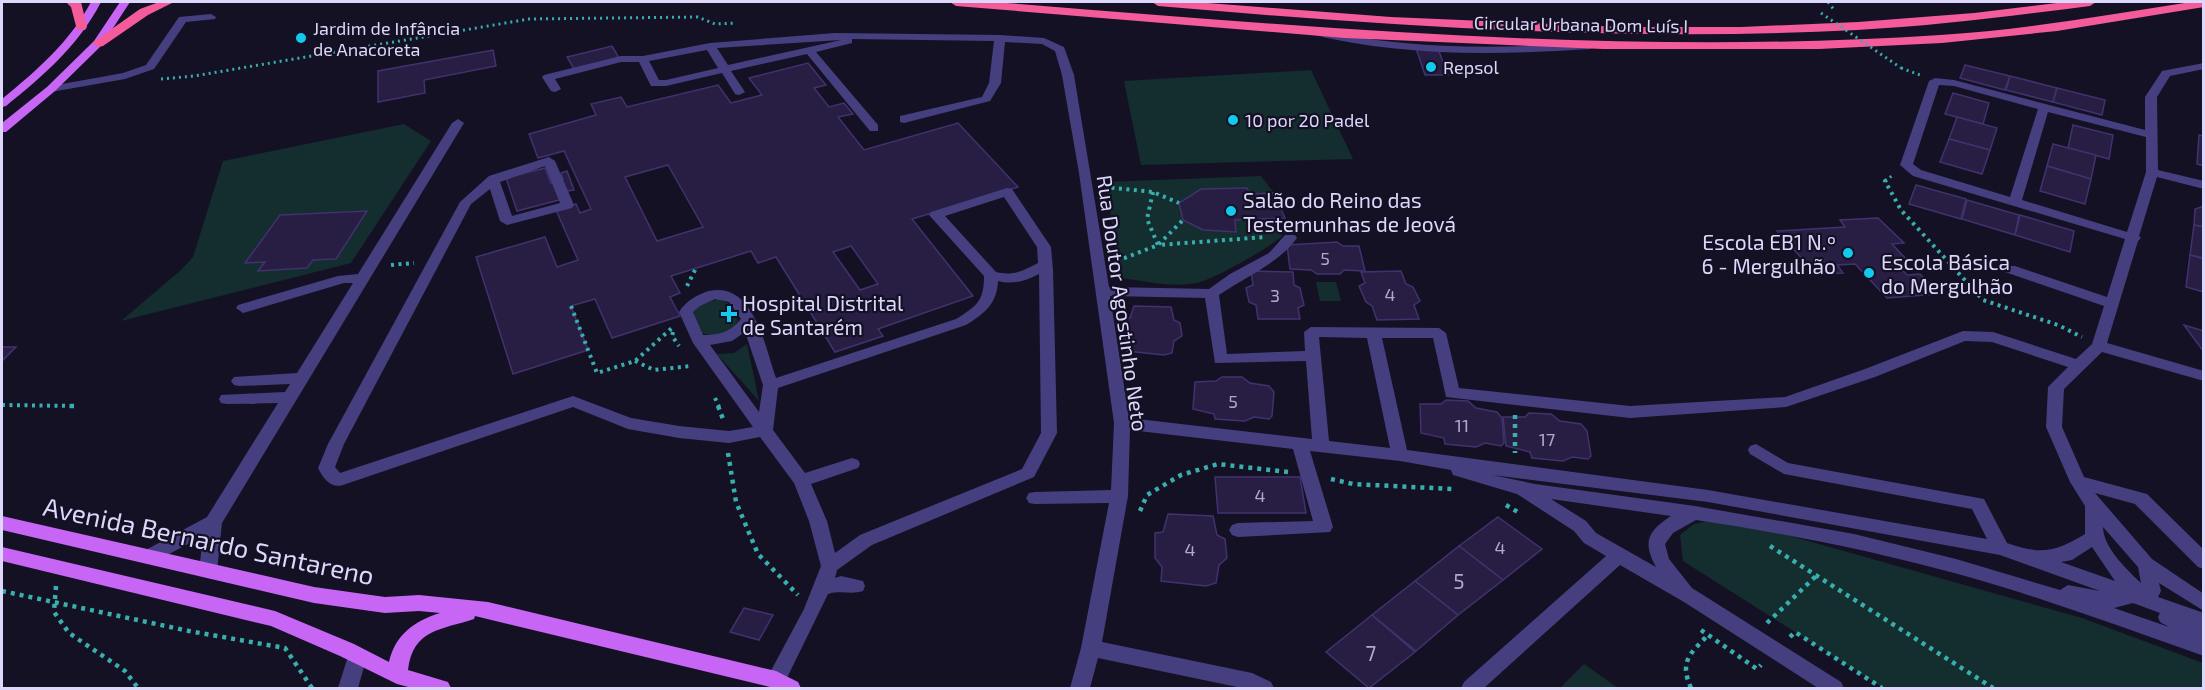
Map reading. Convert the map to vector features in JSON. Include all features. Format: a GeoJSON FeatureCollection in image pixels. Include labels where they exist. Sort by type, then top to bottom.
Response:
{"type":"FeatureCollection","features":[{"type":"Feature","properties":{"kind":"highway"},"geometry":{"type":"LineString","coordinates":[[72,2],[76,5],[81,27]]}},
{"type":"Feature","properties":{"kind":"highway"},"geometry":{"type":"LineString","coordinates":[[98,43],[144,12],[168,2]]}},
{"type":"Feature","properties":{"kind":"highway","name":"Circular Urbana Dom Luís I"},"geometry":{"type":"LineString","coordinates":[[956,2],[1345,34],[1603,45],[1819,45],[1942,39],[2057,27],[2204,3]]}},
{"type":"Feature","properties":{"kind":"highway","name":"Circular Urbana Dom Luís I"},"geometry":{"type":"LineString","coordinates":[[1158,2],[1341,19],[1596,30],[1819,28],[1938,21],[2090,2]]}},
{"type":"Feature","properties":{"kind":"main road"},"geometry":{"type":"LineString","coordinates":[[2,105],[54,58],[81,27],[96,2]]}},
{"type":"Feature","properties":{"kind":"main road"},"geometry":{"type":"LineString","coordinates":[[2,129],[51,89],[98,43],[125,2]]}},
{"type":"Feature","properties":{"kind":"main road","name":"Avenida Bernardo Santareno"},"geometry":{"type":"LineString","coordinates":[[2,523],[334,598],[385,605],[419,603],[488,610],[780,686]]}},
{"type":"Feature","properties":{"kind":"main road"},"geometry":{"type":"LineString","coordinates":[[2,554],[222,604],[275,620],[397,676],[441,688]]}},
{"type":"Feature","properties":{"kind":"main road"},"geometry":{"type":"LineString","coordinates":[[397,676],[401,652],[408,639],[451,616],[488,610]]}},
{"type":"Feature","properties":{"kind":"street"},"geometry":{"type":"LineString","coordinates":[[51,89],[125,76],[150,67],[183,19],[211,17]]}},
{"type":"Feature","properties":{"kind":"street"},"geometry":{"type":"LineString","coordinates":[[643,59],[655,84],[666,83],[871,36]]}},
{"type":"Feature","properties":{"kind":"street"},"geometry":{"type":"LineString","coordinates":[[555,89],[548,76],[621,59],[643,59],[710,46],[764,39],[871,36],[1000,38],[995,83],[986,99],[904,119]]}},
{"type":"Feature","properties":{"kind":"street","name":"Rua Doutor Agostinho Neto"},"geometry":{"type":"LineString","coordinates":[[1000,38],[1044,41],[1060,49],[1065,65],[1100,268],[1122,423],[1119,496],[1091,648],[1080,688]]}},
{"type":"Feature","properties":{"kind":"street"},"geometry":{"type":"LineString","coordinates":[[710,46],[724,71],[740,92]]}},
{"type":"Feature","properties":{"kind":"street"},"geometry":{"type":"LineString","coordinates":[[810,51],[874,128]]}},
{"type":"Feature","properties":{"kind":"street"},"geometry":{"type":"LineString","coordinates":[[2204,66],[2166,73],[2151,97],[2152,172],[2134,238],[2099,346],[2056,387],[2054,427],[2078,482],[2094,505],[2146,564],[2204,604]]}},
{"type":"Feature","properties":{"kind":"street"},"geometry":{"type":"LineString","coordinates":[[2134,238],[1917,173],[1906,165],[1935,81],[1954,83],[2150,135]]}},
{"type":"Feature","properties":{"kind":"street"},"geometry":{"type":"LineString","coordinates":[[2015,202],[2044,107]]}},
{"type":"Feature","properties":{"kind":"street"},"geometry":{"type":"LineString","coordinates":[[208,570],[213,522],[458,123]]}},
{"type":"Feature","properties":{"kind":"street"},"geometry":{"type":"LineString","coordinates":[[493,178],[507,221],[567,205],[549,161],[512,170],[493,178],[461,208],[336,444],[326,468],[337,481],[573,401],[628,423],[679,432],[729,437],[765,430]]}},
{"type":"Feature","properties":{"kind":"street"},"geometry":{"type":"LineString","coordinates":[[2152,172],[2204,185]]}},
{"type":"Feature","properties":{"kind":"street"},"geometry":{"type":"LineString","coordinates":[[830,566],[866,540],[1028,473],[1049,433],[1045,265],[1044,247],[1007,192],[936,215],[991,275],[1006,279],[1022,278],[1045,265]]}},
{"type":"Feature","properties":{"kind":"street"},"geometry":{"type":"LineString","coordinates":[[1103,291],[1212,294],[1235,277],[1274,256],[1290,238]]}},
{"type":"Feature","properties":{"kind":"street"},"geometry":{"type":"LineString","coordinates":[[2010,269],[2113,304]]}},
{"type":"Feature","properties":{"kind":"street"},"geometry":{"type":"LineString","coordinates":[[243,308],[366,272]]}},
{"type":"Feature","properties":{"kind":"street"},"geometry":{"type":"LineString","coordinates":[[771,385],[961,321],[985,307],[991,289],[991,275]]}},
{"type":"Feature","properties":{"kind":"street"},"geometry":{"type":"LineString","coordinates":[[1212,294],[1220,359],[1313,356]]}},
{"type":"Feature","properties":{"kind":"street"},"geometry":{"type":"LineString","coordinates":[[765,430],[771,385],[748,320],[737,302],[728,296],[698,299],[686,312],[698,340],[801,481],[818,521],[830,566],[780,686]]}},
{"type":"Feature","properties":{"kind":"street"},"geometry":{"type":"LineString","coordinates":[[698,340],[724,339],[740,333],[748,320]]}},
{"type":"Feature","properties":{"kind":"street"},"geometry":{"type":"LineString","coordinates":[[1321,446],[1311,332],[1439,333],[1452,393],[1630,412],[1786,402],[1870,373],[1963,336],[1993,337],[2079,365]]}},
{"type":"Feature","properties":{"kind":"street"},"geometry":{"type":"LineString","coordinates":[[1373,333],[1400,455]]}},
{"type":"Feature","properties":{"kind":"street"},"geometry":{"type":"LineString","coordinates":[[2099,346],[2204,376]]}},
{"type":"Feature","properties":{"kind":"street"},"geometry":{"type":"LineString","coordinates":[[239,381],[302,378]]}},
{"type":"Feature","properties":{"kind":"street"},"geometry":{"type":"LineString","coordinates":[[227,399],[290,396]]}},
{"type":"Feature","properties":{"kind":"street"},"geometry":{"type":"LineString","coordinates":[[1122,423],[1400,455],[1436,462],[1484,480],[1625,485],[1708,496],[2001,548],[2204,621]]}},
{"type":"Feature","properties":{"kind":"street"},"geometry":{"type":"LineString","coordinates":[[1238,530],[1324,527],[1300,444]]}},
{"type":"Feature","properties":{"kind":"street"},"geometry":{"type":"LineString","coordinates":[[1756,450],[1784,468],[1978,504],[2001,548]]}},
{"type":"Feature","properties":{"kind":"street"},"geometry":{"type":"LineString","coordinates":[[801,481],[852,464]]}},
{"type":"Feature","properties":{"kind":"street"},"geometry":{"type":"LineString","coordinates":[[1517,480],[1806,532],[2111,601],[2141,597],[2152,591],[2146,564]]}},
{"type":"Feature","properties":{"kind":"street"},"geometry":{"type":"LineString","coordinates":[[1517,480],[1580,526],[1590,538],[1691,597],[1830,687]]}},
{"type":"Feature","properties":{"kind":"street"},"geometry":{"type":"LineString","coordinates":[[2078,482],[2141,499],[2204,562]]}},
{"type":"Feature","properties":{"kind":"street"},"geometry":{"type":"LineString","coordinates":[[1035,498],[1119,496]]}},
{"type":"Feature","properties":{"kind":"street"},"geometry":{"type":"LineString","coordinates":[[2094,505],[2094,537],[2122,577],[2141,597],[2166,616],[2204,636]]}},
{"type":"Feature","properties":{"kind":"street"},"geometry":{"type":"LineString","coordinates":[[1691,597],[1661,562],[1657,538],[1668,525],[1696,513]]}},
{"type":"Feature","properties":{"kind":"street"},"geometry":{"type":"LineString","coordinates":[[148,557],[213,522]]}},
{"type":"Feature","properties":{"kind":"street"},"geometry":{"type":"LineString","coordinates":[[2028,558],[2066,555],[2094,537]]}},
{"type":"Feature","properties":{"kind":"street"},"geometry":{"type":"LineString","coordinates":[[1471,688],[1619,555]]}},
{"type":"Feature","properties":{"kind":"street"},"geometry":{"type":"LineString","coordinates":[[1972,570],[2136,623],[2204,648]]}},
{"type":"Feature","properties":{"kind":"street"},"geometry":{"type":"LineString","coordinates":[[822,589],[841,583],[856,586]]}},
{"type":"Feature","properties":{"kind":"street"},"geometry":{"type":"LineString","coordinates":[[1091,648],[1252,682],[1264,688]]}},
{"type":"Feature","properties":{"kind":"street"},"geometry":{"type":"LineString","coordinates":[[348,688],[357,656]]}},
{"type":"Feature","properties":{"kind":"path"},"geometry":{"type":"LineString","coordinates":[[1821,13],[1901,68]]}},
{"type":"Feature","properties":{"kind":"path"},"geometry":{"type":"LineString","coordinates":[[139,70],[158,79],[172,80],[529,19],[698,17],[716,24],[736,23]]}},
{"type":"Feature","properties":{"kind":"path"},"geometry":{"type":"LineString","coordinates":[[1906,165],[1885,181],[1901,210],[1983,300],[2058,325],[2099,346]]}},
{"type":"Feature","properties":{"kind":"path"},"geometry":{"type":"LineString","coordinates":[[1086,185],[1153,192],[1179,203]]}},
{"type":"Feature","properties":{"kind":"path"},"geometry":{"type":"LineString","coordinates":[[1153,192],[1147,219],[1158,245]]}},
{"type":"Feature","properties":{"kind":"path"},"geometry":{"type":"LineString","coordinates":[[1158,245],[1183,220]]}},
{"type":"Feature","properties":{"kind":"path"},"geometry":{"type":"LineString","coordinates":[[1100,268],[1158,245],[1265,237]]}},
{"type":"Feature","properties":{"kind":"path"},"geometry":{"type":"LineString","coordinates":[[366,272],[434,261]]}},
{"type":"Feature","properties":{"kind":"path"},"geometry":{"type":"LineString","coordinates":[[571,306],[597,373],[635,361],[675,326]]}},
{"type":"Feature","properties":{"kind":"path"},"geometry":{"type":"LineString","coordinates":[[635,361],[654,370],[691,366]]}},
{"type":"Feature","properties":{"kind":"path"},"geometry":{"type":"LineString","coordinates":[[1515,400],[1517,480]]}},
{"type":"Feature","properties":{"kind":"path"},"geometry":{"type":"LineString","coordinates":[[2,405],[75,406]]}},
{"type":"Feature","properties":{"kind":"path"},"geometry":{"type":"LineString","coordinates":[[729,437],[727,456],[736,502],[758,554],[813,610]]}},
{"type":"Feature","properties":{"kind":"path"},"geometry":{"type":"LineString","coordinates":[[1136,520],[1147,495],[1181,475],[1218,464],[1353,484],[1455,489]]}},
{"type":"Feature","properties":{"kind":"path"},"geometry":{"type":"LineString","coordinates":[[1498,500],[1527,518]]}},
{"type":"Feature","properties":{"kind":"path"},"geometry":{"type":"LineString","coordinates":[[1767,544],[1993,688]]}},
{"type":"Feature","properties":{"kind":"path"},"geometry":{"type":"LineString","coordinates":[[42,562],[45,575],[56,583],[54,612],[69,633],[125,671],[138,688]]}},
{"type":"Feature","properties":{"kind":"path"},"geometry":{"type":"LineString","coordinates":[[1752,637],[1816,576]]}},
{"type":"Feature","properties":{"kind":"path"},"geometry":{"type":"LineString","coordinates":[[2,591],[55,604],[285,648],[312,688]]}},
{"type":"Feature","properties":{"kind":"path"},"geometry":{"type":"LineString","coordinates":[[1698,629],[1757,669],[1796,632],[1882,688]]}},
{"type":"Feature","properties":{"kind":"path"},"geometry":{"type":"LineString","coordinates":[[1691,688],[1684,668],[1687,657],[1708,635]]}},
{"type":"Feature","properties":{"kind":"green space","name":"10 por 20 Padel"},"geometry":{"type":"Polygon","coordinates":[[[1311,70],[1353,159],[1141,165],[1124,81],[1311,70]]]}},
{"type":"Feature","properties":{"kind":"green space"},"geometry":{"type":"Polygon","coordinates":[[[404,124],[431,141],[351,263],[121,321],[193,257],[223,161],[404,124]]]}},
{"type":"Feature","properties":{"kind":"green space"},"geometry":{"type":"Polygon","coordinates":[[[1261,176],[1274,193],[1250,194],[1247,188],[1201,189],[1179,203],[1183,220],[1203,230],[1236,232],[1235,220],[1275,219],[1282,236],[1254,255],[1204,281],[1168,284],[1121,278],[1105,182],[1261,176]]]}},
{"type":"Feature","properties":{"kind":"green space"},"geometry":{"type":"Polygon","coordinates":[[[1316,282],[1336,282],[1341,301],[1320,301],[1316,282]]]}},
{"type":"Feature","properties":{"kind":"green space"},"geometry":{"type":"Polygon","coordinates":[[[717,299],[728,303],[738,321],[721,334],[700,333],[692,315],[699,305],[717,299]]]}},
{"type":"Feature","properties":{"kind":"green space"},"geometry":{"type":"Polygon","coordinates":[[[747,344],[759,401],[717,354],[734,353],[747,344]]]}},
{"type":"Feature","properties":{"kind":"green space"},"geometry":{"type":"Polygon","coordinates":[[[1716,519],[1730,519],[2082,618],[2203,663],[2203,688],[1883,688],[1683,561],[1680,535],[1694,524],[1716,519]]]}},
{"type":"Feature","properties":{"kind":"green space"},"geometry":{"type":"Polygon","coordinates":[[[1584,664],[1618,688],[1560,688],[1584,664]]]}},
{"type":"Feature","properties":{"kind":"building"},"geometry":{"type":"Polygon","coordinates":[[[612,46],[619,58],[574,69],[567,57],[612,46]]]}},
{"type":"Feature","properties":{"kind":"building"},"geometry":{"type":"Polygon","coordinates":[[[1416,48],[1438,49],[1448,75],[1425,75],[1416,48]]]}},
{"type":"Feature","properties":{"kind":"building"},"geometry":{"type":"Polygon","coordinates":[[[493,50],[496,66],[424,80],[425,93],[378,102],[378,71],[493,50]]]}},
{"type":"Feature","properties":{"kind":"building"},"geometry":{"type":"Polygon","coordinates":[[[808,63],[826,85],[814,88],[829,107],[844,103],[853,114],[838,117],[864,150],[958,123],[1018,187],[912,219],[973,296],[878,329],[883,336],[835,352],[776,257],[758,263],[751,251],[671,276],[680,293],[670,297],[680,316],[612,338],[595,299],[571,306],[588,350],[513,374],[476,257],[545,237],[557,267],[578,260],[556,210],[576,204],[580,213],[591,209],[564,151],[538,158],[529,134],[596,115],[591,104],[621,97],[627,107],[718,85],[731,103],[762,95],[749,78],[808,63]],[[668,165],[625,177],[657,241],[703,227],[668,165]],[[851,246],[833,252],[860,290],[878,284],[851,246]]]}},
{"type":"Feature","properties":{"kind":"building"},"geometry":{"type":"Polygon","coordinates":[[[1965,65],[2010,76],[2005,90],[1960,78],[1965,65]]]}},
{"type":"Feature","properties":{"kind":"building"},"geometry":{"type":"Polygon","coordinates":[[[2010,76],[2057,88],[2053,102],[2006,90],[2010,76]]]}},
{"type":"Feature","properties":{"kind":"building"},"geometry":{"type":"Polygon","coordinates":[[[2057,88],[2105,100],[2102,115],[2053,102],[2057,88]]]}},
{"type":"Feature","properties":{"kind":"building"},"geometry":{"type":"Polygon","coordinates":[[[1953,93],[1989,103],[1983,124],[1945,114],[1953,93]]]}},
{"type":"Feature","properties":{"kind":"building"},"geometry":{"type":"Polygon","coordinates":[[[1957,117],[1997,128],[1990,150],[1949,139],[1957,117]]]}},
{"type":"Feature","properties":{"kind":"building"},"geometry":{"type":"Polygon","coordinates":[[[2073,125],[2113,135],[2109,159],[2068,148],[2073,125]]]}},
{"type":"Feature","properties":{"kind":"building"},"geometry":{"type":"Polygon","coordinates":[[[2199,135],[2204,136],[2204,166],[2197,164],[2199,135]]]}},
{"type":"Feature","properties":{"kind":"building"},"geometry":{"type":"Polygon","coordinates":[[[1949,139],[1990,150],[1982,174],[1940,162],[1949,139]]]}},
{"type":"Feature","properties":{"kind":"building"},"geometry":{"type":"Polygon","coordinates":[[[2053,144],[2096,155],[2091,179],[2047,166],[2053,144]]]}},
{"type":"Feature","properties":{"kind":"building"},"geometry":{"type":"Polygon","coordinates":[[[2047,166],[2091,179],[2085,204],[2040,191],[2047,166]]]}},
{"type":"Feature","properties":{"kind":"building"},"geometry":{"type":"Polygon","coordinates":[[[545,168],[551,183],[563,179],[561,173],[567,171],[574,190],[568,191],[559,200],[517,211],[506,178],[545,168]]]}},
{"type":"Feature","properties":{"kind":"building"},"geometry":{"type":"Polygon","coordinates":[[[1916,185],[1966,199],[1961,219],[1909,204],[1916,185]]]}},
{"type":"Feature","properties":{"kind":"building","name":"Salão do Reino das Testemunhas de Jeová"},"geometry":{"type":"Polygon","coordinates":[[[1247,188],[1250,194],[1274,193],[1285,218],[1235,220],[1236,232],[1203,230],[1183,220],[1179,203],[1201,189],[1247,188]]]}},
{"type":"Feature","properties":{"kind":"building"},"geometry":{"type":"Polygon","coordinates":[[[1967,200],[2019,215],[2015,235],[1962,219],[1967,200]]]}},
{"type":"Feature","properties":{"kind":"building"},"geometry":{"type":"Polygon","coordinates":[[[2204,206],[2204,227],[2194,225],[2195,209],[2204,206]]]}},
{"type":"Feature","properties":{"kind":"building"},"geometry":{"type":"Polygon","coordinates":[[[367,211],[336,259],[313,260],[307,268],[258,271],[265,262],[245,263],[280,215],[367,211]]]}},
{"type":"Feature","properties":{"kind":"building"},"geometry":{"type":"Polygon","coordinates":[[[2020,215],[2074,231],[2070,252],[2015,235],[2020,215]]]}},
{"type":"Feature","properties":{"kind":"building","name":"Escola EB1 N.º 6 - Mergulhão"},"geometry":{"type":"Polygon","coordinates":[[[1878,218],[1904,243],[1892,244],[1908,261],[1894,262],[1907,275],[1920,274],[1940,294],[1887,298],[1855,264],[1837,265],[1843,273],[1816,274],[1777,231],[1845,227],[1840,220],[1878,218]]]}},
{"type":"Feature","properties":{"kind":"building"},"geometry":{"type":"Polygon","coordinates":[[[2194,225],[2204,227],[2204,258],[2190,255],[2194,225]]]}},
{"type":"Feature","properties":{"kind":"building"},"geometry":{"type":"Polygon","coordinates":[[[1337,242],[1343,246],[1359,246],[1365,271],[1344,270],[1340,274],[1317,274],[1311,270],[1290,269],[1287,245],[1337,242]]]}},
{"type":"Feature","properties":{"kind":"building"},"geometry":{"type":"Polygon","coordinates":[[[2190,255],[2204,259],[2204,292],[2186,287],[2190,255]]]}},
{"type":"Feature","properties":{"kind":"building"},"geometry":{"type":"Polygon","coordinates":[[[1251,271],[1293,272],[1294,285],[1300,288],[1304,305],[1298,308],[1300,319],[1258,319],[1256,305],[1249,302],[1246,288],[1253,285],[1251,271]]]}},
{"type":"Feature","properties":{"kind":"building"},"geometry":{"type":"Polygon","coordinates":[[[1401,271],[1406,284],[1413,287],[1420,301],[1414,305],[1419,319],[1377,320],[1372,306],[1366,302],[1359,286],[1365,283],[1361,272],[1401,271]]]}},
{"type":"Feature","properties":{"kind":"building"},"geometry":{"type":"Polygon","coordinates":[[[1134,306],[1171,307],[1174,320],[1180,323],[1182,336],[1174,341],[1172,353],[1164,355],[1127,351],[1128,342],[1122,336],[1122,319],[1130,318],[1134,306]]]}},
{"type":"Feature","properties":{"kind":"building"},"geometry":{"type":"Polygon","coordinates":[[[2184,325],[2204,331],[2204,352],[2184,325]]]}},
{"type":"Feature","properties":{"kind":"building"},"geometry":{"type":"Polygon","coordinates":[[[2,347],[16,347],[2,361],[2,347]]]}},
{"type":"Feature","properties":{"kind":"building"},"geometry":{"type":"Polygon","coordinates":[[[1222,377],[1242,377],[1250,383],[1269,386],[1274,392],[1272,416],[1269,419],[1254,417],[1245,421],[1215,419],[1214,414],[1193,409],[1195,382],[1216,381],[1222,377]]]}},
{"type":"Feature","properties":{"kind":"building"},"geometry":{"type":"Polygon","coordinates":[[[1446,400],[1468,401],[1476,408],[1497,412],[1502,418],[1504,443],[1501,446],[1485,443],[1476,447],[1445,444],[1444,438],[1421,433],[1420,404],[1441,404],[1446,400]]]}},
{"type":"Feature","properties":{"kind":"building"},"geometry":{"type":"Polygon","coordinates":[[[1529,413],[1551,414],[1560,421],[1581,424],[1587,431],[1591,456],[1588,459],[1572,457],[1563,461],[1532,458],[1530,452],[1506,446],[1503,417],[1525,417],[1529,413]]]}},
{"type":"Feature","properties":{"kind":"building"},"geometry":{"type":"Polygon","coordinates":[[[1215,477],[1300,477],[1306,513],[1218,513],[1215,477]]]}},
{"type":"Feature","properties":{"kind":"building"},"geometry":{"type":"Polygon","coordinates":[[[1168,514],[1213,516],[1217,535],[1225,539],[1227,558],[1219,565],[1216,583],[1206,586],[1161,581],[1162,567],[1155,558],[1155,533],[1163,532],[1168,514]]]}},
{"type":"Feature","properties":{"kind":"building"},"geometry":{"type":"Polygon","coordinates":[[[1498,517],[1542,549],[1503,580],[1459,546],[1498,517]]]}},
{"type":"Feature","properties":{"kind":"building"},"geometry":{"type":"Polygon","coordinates":[[[1459,546],[1503,580],[1458,615],[1415,581],[1459,546]]]}},
{"type":"Feature","properties":{"kind":"building"},"geometry":{"type":"Polygon","coordinates":[[[1415,581],[1458,615],[1416,651],[1372,615],[1415,581]]]}},
{"type":"Feature","properties":{"kind":"building"},"geometry":{"type":"Polygon","coordinates":[[[744,608],[773,615],[759,640],[730,632],[744,608]]]}},
{"type":"Feature","properties":{"kind":"building"},"geometry":{"type":"Polygon","coordinates":[[[1372,615],[1415,652],[1369,688],[1326,652],[1372,615]]]}},
{"type":"Feature","properties":{"kind":"place","name":"Jardim de Infância de Anacoreta"},"geometry":{"type":"Point","coordinates":[301,38]}},
{"type":"Feature","properties":{"kind":"place","name":"Repsol"},"geometry":{"type":"Point","coordinates":[1431,67]}},
{"type":"Feature","properties":{"kind":"place","name":"10 por 20 Padel"},"geometry":{"type":"Point","coordinates":[1233,120]}},
{"type":"Feature","properties":{"kind":"place","name":"Salão do Reino das Testemunhas de Jeová"},"geometry":{"type":"Point","coordinates":[1231,211]}},
{"type":"Feature","properties":{"kind":"place","name":"Escola EB1 N.º 6 - Mergulhão"},"geometry":{"type":"Point","coordinates":[1848,253]}},
{"type":"Feature","properties":{"kind":"place","name":"Escola Básica do Mergulhão"},"geometry":{"type":"Point","coordinates":[1869,273]}},
{"type":"Feature","properties":{"kind":"place","name":"Hospital Distrital de Santarém"},"geometry":{"type":"Point","coordinates":[729,314]}}]}
